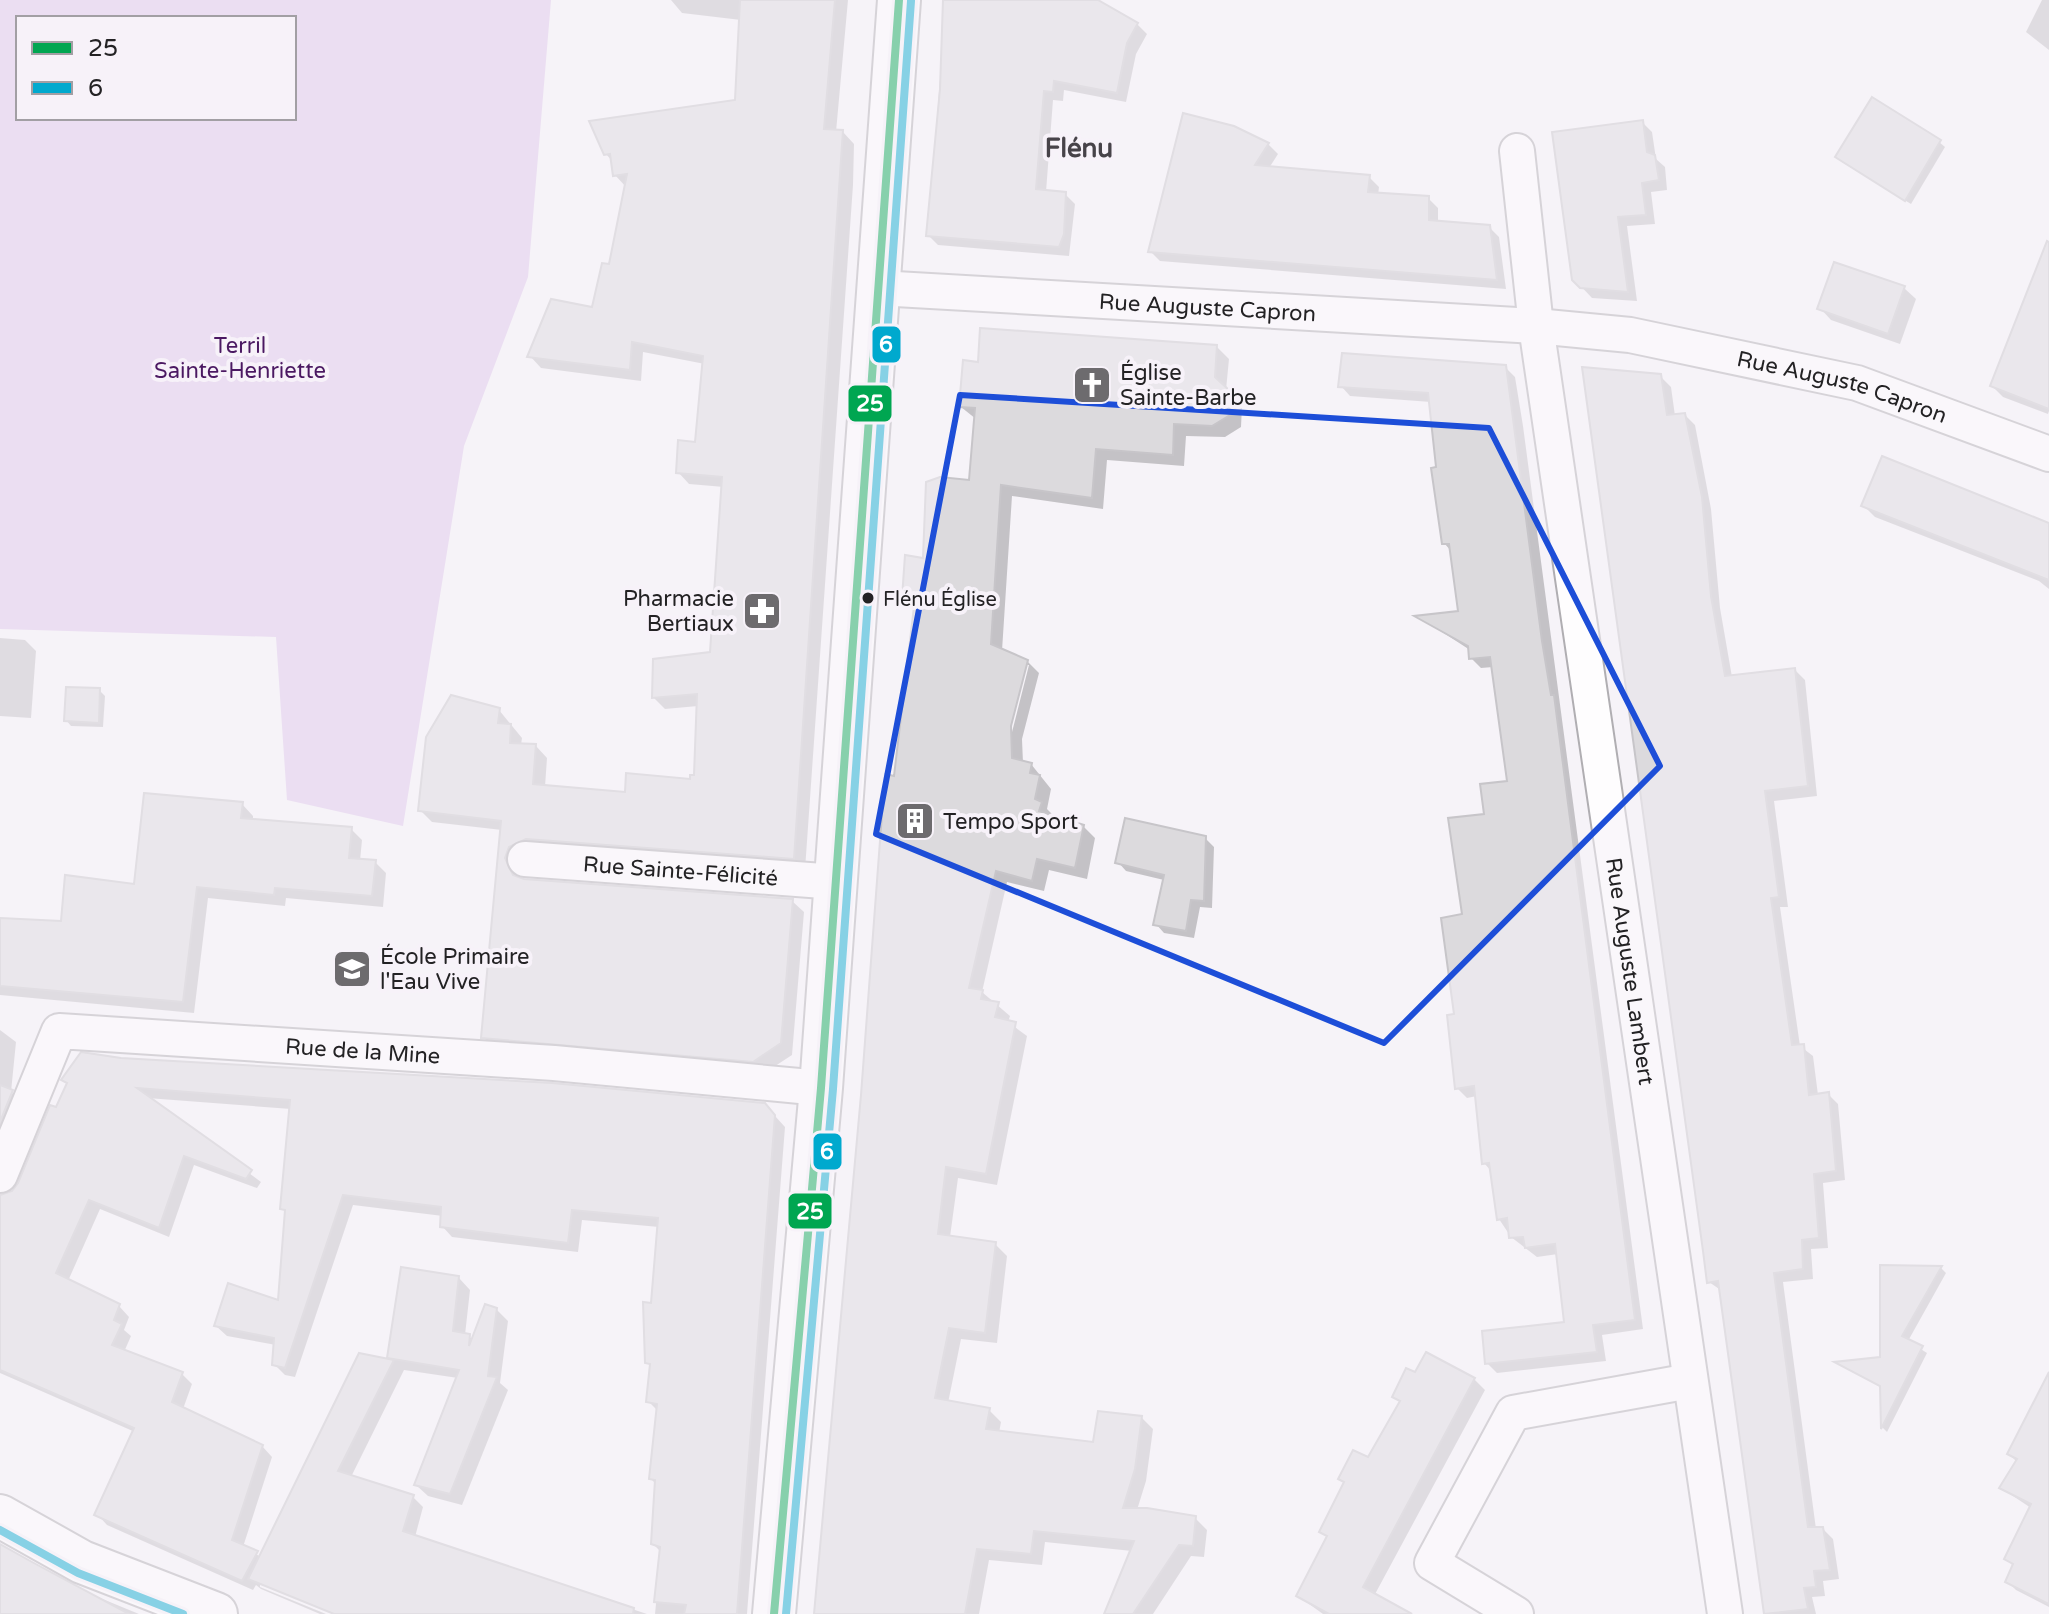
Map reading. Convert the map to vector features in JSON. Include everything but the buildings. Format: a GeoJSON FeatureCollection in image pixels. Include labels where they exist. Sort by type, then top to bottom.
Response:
{"type":"FeatureCollection","features":[{"type":"Feature","properties":{"kind":"street"},"geometry":{"type":"LineString","coordinates":[[774,1614],[837,882],[899,0]]}},
{"type":"Feature","properties":{"kind":"street"},"geometry":{"type":"LineString","coordinates":[[1517,151],[1536,326]]}},
{"type":"Feature","properties":{"kind":"street","name":"Rue Auguste Capron"},"geometry":{"type":"LineString","coordinates":[[878,288],[1536,326],[1630,335],[1857,383],[2049,454]]}},
{"type":"Feature","properties":{"kind":"street","name":"Rue Auguste Lambert"},"geometry":{"type":"LineString","coordinates":[[1536,326],[1725,1614]]}},
{"type":"Feature","properties":{"kind":"street","name":"Rue Sainte-Félicité"},"geometry":{"type":"LineString","coordinates":[[525,859],[837,882]]}},
{"type":"Feature","properties":{"kind":"street","name":"Rue de la Mine"},"geometry":{"type":"LineString","coordinates":[[0,1175],[59,1031],[554,1063],[821,1088]]}},
{"type":"Feature","properties":{"kind":"street"},"geometry":{"type":"LineString","coordinates":[[1516,1614],[1432,1563],[1513,1413],[1690,1381]]}},
{"type":"Feature","properties":{"kind":"street"},"geometry":{"type":"LineString","coordinates":[[0,1516],[82,1562],[216,1614]]}},
{"type":"Feature","properties":{"kind":"highlighted area"},"geometry":{"type":"Polygon","coordinates":[[[960,395],[1489,428],[1660,766],[1384,1043],[876,834],[960,395]]]}},
{"type":"Feature","properties":{"kind":"green space","name":"Terril Sainte-Henriette"},"geometry":{"type":"Polygon","coordinates":[[[0,0],[551,0],[528,277],[464,446],[403,826],[287,800],[276,637],[0,629],[0,0]]]}},
{"type":"Feature","properties":{"kind":"transit line","name":"25"},"geometry":{"type":"LineString","coordinates":[[774,1614],[821,1088],[899,0]]}},
{"type":"Feature","properties":{"kind":"transit line","name":"6"},"geometry":{"type":"LineString","coordinates":[[786,1614],[833,1089],[911,1]]}},
{"type":"Feature","properties":{"kind":"transit line","name":"6"},"geometry":{"type":"LineString","coordinates":[[0,1530],[78,1573],[183,1614]]}},
{"type":"Feature","properties":{"kind":"place","name":"Église Sainte-Barbe"},"geometry":{"type":"Point","coordinates":[1092,385]}},
{"type":"Feature","properties":{"kind":"place","name":"Flénu Église"},"geometry":{"type":"Point","coordinates":[868,598]}},
{"type":"Feature","properties":{"kind":"place","name":"Pharmacie Bertiaux"},"geometry":{"type":"Point","coordinates":[762,611]}},
{"type":"Feature","properties":{"kind":"place","name":"Tempo Sport"},"geometry":{"type":"Point","coordinates":[915,821]}},
{"type":"Feature","properties":{"kind":"place","name":"École Primaire l'Eau Vive"},"geometry":{"type":"Point","coordinates":[352,969]}},
{"type":"Feature","properties":{"kind":"district","name":"Flénu"},"geometry":{"type":"Point","coordinates":[1079,148]}}]}
